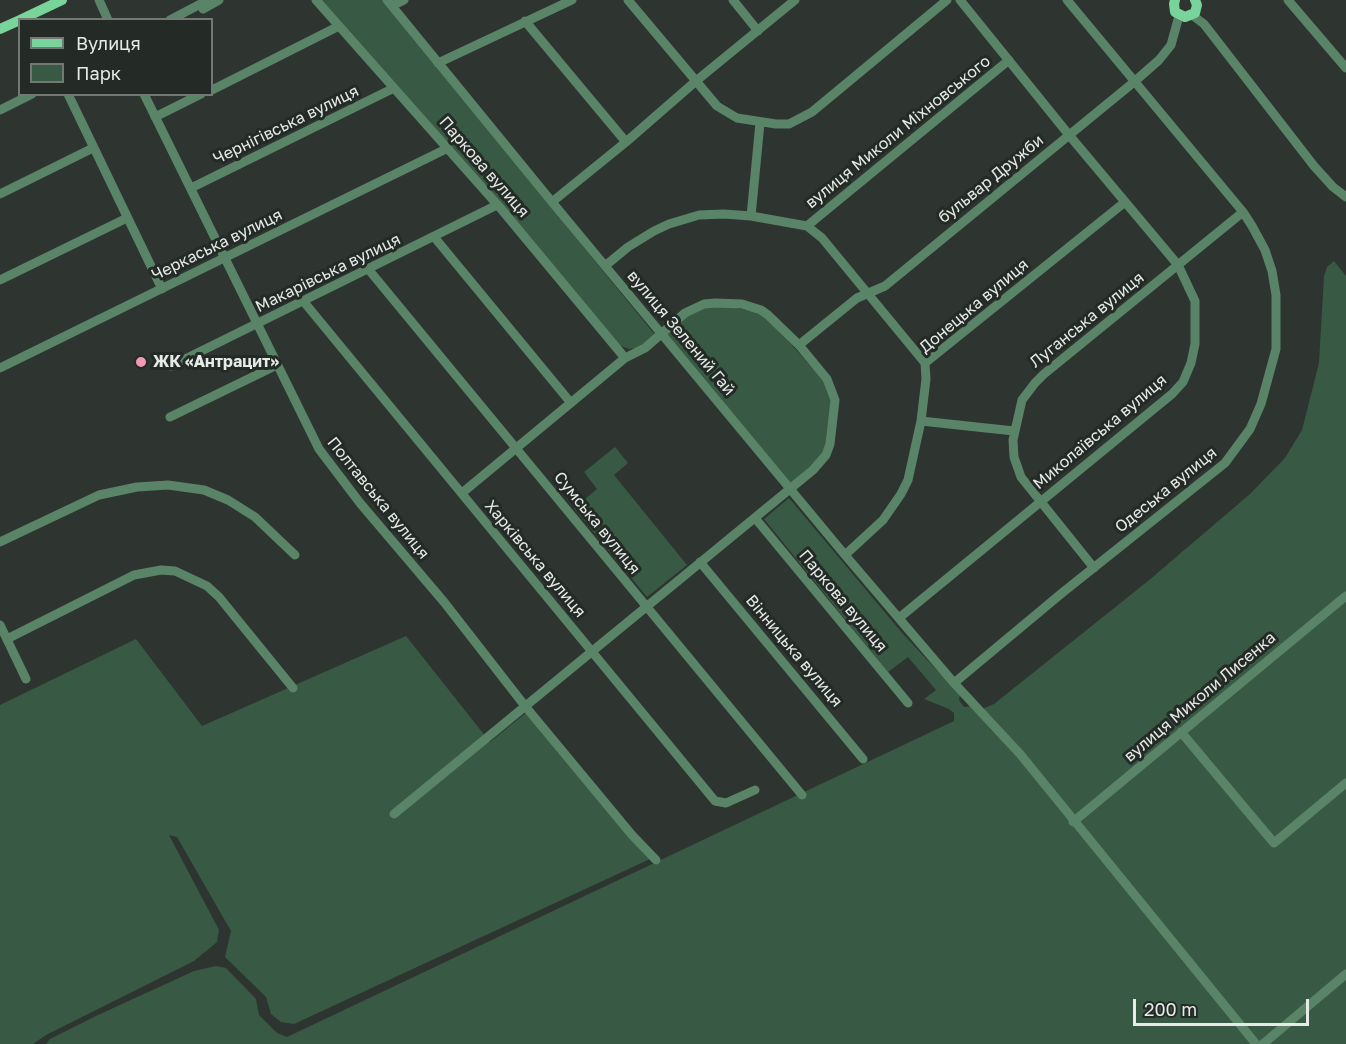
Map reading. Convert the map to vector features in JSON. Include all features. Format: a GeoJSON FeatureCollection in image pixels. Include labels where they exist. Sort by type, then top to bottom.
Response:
{"type":"FeatureCollection","features":[{"type":"Feature","properties":{"kind":"main road"},"geometry":{"type":"LineString","coordinates":[[24,18],[62,0]]}},
{"type":"Feature","properties":{"kind":"main road"},"geometry":{"type":"LineString","coordinates":[[1175,0],[1174,8],[1179,16],[1185,18],[1192,15],[1199,0]]}},
{"type":"Feature","properties":{"kind":"main road"},"geometry":{"type":"LineString","coordinates":[[0,29],[18,21]]}},
{"type":"Feature","properties":{"kind":"street"},"geometry":{"type":"LineString","coordinates":[[99,0],[107,18]]}},
{"type":"Feature","properties":{"kind":"street"},"geometry":{"type":"LineString","coordinates":[[174,18],[208,0]]}},
{"type":"Feature","properties":{"kind":"street"},"geometry":{"type":"LineString","coordinates":[[186,18],[219,0]]}},
{"type":"Feature","properties":{"kind":"street","name":"Паркова вулиця"},"geometry":{"type":"LineString","coordinates":[[316,0],[448,148],[625,358]]}},
{"type":"Feature","properties":{"kind":"street"},"geometry":{"type":"LineString","coordinates":[[390,3],[404,0]]}},
{"type":"Feature","properties":{"kind":"street"},"geometry":{"type":"LineString","coordinates":[[438,63],[572,0]]}},
{"type":"Feature","properties":{"kind":"street"},"geometry":{"type":"LineString","coordinates":[[628,0],[717,106],[737,118],[760,123],[789,124],[812,112],[947,0]]}},
{"type":"Feature","properties":{"kind":"street"},"geometry":{"type":"LineString","coordinates":[[733,0],[758,31]]}},
{"type":"Feature","properties":{"kind":"street"},"geometry":{"type":"LineString","coordinates":[[552,202],[795,0]]}},
{"type":"Feature","properties":{"kind":"street","name":"Миколаївська вулиця"},"geometry":{"type":"LineString","coordinates":[[899,618],[1172,394],[1183,382],[1191,363],[1196,323],[1194,301],[1178,265],[960,0]]}},
{"type":"Feature","properties":{"kind":"street","name":"Одеська вулиця"},"geometry":{"type":"LineString","coordinates":[[954,682],[1225,463],[1250,429],[1261,404],[1276,349],[1276,296],[1272,271],[1265,250],[1243,212],[1067,0]]}},
{"type":"Feature","properties":{"kind":"street"},"geometry":{"type":"LineString","coordinates":[[1288,0],[1346,68]]}},
{"type":"Feature","properties":{"kind":"street","name":"вулиця Зелений Гай"},"geometry":{"type":"LineString","coordinates":[[390,3],[845,555],[954,682],[1020,754],[1073,822],[1256,1044]]}},
{"type":"Feature","properties":{"kind":"street"},"geometry":{"type":"LineString","coordinates":[[1192,15],[1204,24],[1314,166],[1333,187],[1346,197]]}},
{"type":"Feature","properties":{"kind":"street","name":"бульвар Дружби"},"geometry":{"type":"LineString","coordinates":[[799,345],[857,298],[885,286],[1134,82],[1159,60],[1171,45],[1179,16]]}},
{"type":"Feature","properties":{"kind":"street"},"geometry":{"type":"LineString","coordinates":[[525,21],[626,142]]}},
{"type":"Feature","properties":{"kind":"street"},"geometry":{"type":"LineString","coordinates":[[213,89],[339,26]]}},
{"type":"Feature","properties":{"kind":"street","name":"вулиця Миколи Міхновського"},"geometry":{"type":"LineString","coordinates":[[605,266],[639,239],[669,224],[705,214],[752,216],[807,226],[1010,60]]}},
{"type":"Feature","properties":{"kind":"street","name":"Чернігівська вулиця"},"geometry":{"type":"LineString","coordinates":[[190,188],[394,88]]}},
{"type":"Feature","properties":{"kind":"street"},"geometry":{"type":"LineString","coordinates":[[0,110],[28,96]]}},
{"type":"Feature","properties":{"kind":"street"},"geometry":{"type":"LineString","coordinates":[[69,96],[162,289]]}},
{"type":"Feature","properties":{"kind":"street","name":"Полтавська вулиця"},"geometry":{"type":"LineString","coordinates":[[145,96],[309,432],[328,463],[444,602],[525,706],[632,835],[656,860]]}},
{"type":"Feature","properties":{"kind":"street"},"geometry":{"type":"LineString","coordinates":[[155,117],[197,96]]}},
{"type":"Feature","properties":{"kind":"street"},"geometry":{"type":"LineString","coordinates":[[752,216],[760,123]]}},
{"type":"Feature","properties":{"kind":"street"},"geometry":{"type":"LineString","coordinates":[[0,194],[93,148]]}},
{"type":"Feature","properties":{"kind":"street","name":"Черкаська вулиця"},"geometry":{"type":"LineString","coordinates":[[0,368],[448,148]]}},
{"type":"Feature","properties":{"kind":"street","name":"Донецька вулиця"},"geometry":{"type":"LineString","coordinates":[[845,555],[884,519],[902,495],[913,464],[921,421],[926,379],[925,363],[1125,202]]}},
{"type":"Feature","properties":{"kind":"street","name":"Макарівська вулиця"},"geometry":{"type":"LineString","coordinates":[[171,366],[435,238],[497,205]]}},
{"type":"Feature","properties":{"kind":"street","name":"Луганська вулиця"},"geometry":{"type":"LineString","coordinates":[[1094,568],[1021,477],[1013,448],[1019,408],[1035,382],[1243,212]]}},
{"type":"Feature","properties":{"kind":"street"},"geometry":{"type":"LineString","coordinates":[[0,280],[127,218]]}},
{"type":"Feature","properties":{"kind":"street"},"geometry":{"type":"LineString","coordinates":[[807,226],[822,238],[925,363]]}},
{"type":"Feature","properties":{"kind":"street"},"geometry":{"type":"LineString","coordinates":[[435,238],[571,403]]}},
{"type":"Feature","properties":{"kind":"street","name":"Сумська вулиця"},"geometry":{"type":"LineString","coordinates":[[369,270],[802,795]]}},
{"type":"Feature","properties":{"kind":"street","name":"Харківська вулиця"},"geometry":{"type":"LineString","coordinates":[[304,302],[715,801],[726,803],[755,790]]}},
{"type":"Feature","properties":{"kind":"street"},"geometry":{"type":"LineString","coordinates":[[394,814],[813,470],[826,455],[832,434],[834,400],[826,379],[799,345],[761,310],[742,304],[704,304],[694,308],[645,348],[625,358],[462,493]]}},
{"type":"Feature","properties":{"kind":"street"},"geometry":{"type":"LineString","coordinates":[[170,417],[277,365]]}},
{"type":"Feature","properties":{"kind":"street"},"geometry":{"type":"LineString","coordinates":[[921,421],[1014,431]]}},
{"type":"Feature","properties":{"kind":"street"},"geometry":{"type":"LineString","coordinates":[[0,542],[99,495],[137,487],[168,485],[204,490],[228,500],[276,534],[295,555]]}},
{"type":"Feature","properties":{"kind":"street","name":"Паркова вулиця"},"geometry":{"type":"LineString","coordinates":[[755,518],[908,703]]}},
{"type":"Feature","properties":{"kind":"street","name":"Вінницька вулиця"},"geometry":{"type":"LineString","coordinates":[[700,562],[864,759]]}},
{"type":"Feature","properties":{"kind":"street"},"geometry":{"type":"LineString","coordinates":[[7,639],[134,575],[161,570],[176,571],[207,586],[219,597],[293,688]]}},
{"type":"Feature","properties":{"kind":"street","name":"вулиця Миколи Лисенка"},"geometry":{"type":"LineString","coordinates":[[1073,822],[1346,596]]}},
{"type":"Feature","properties":{"kind":"street"},"geometry":{"type":"LineString","coordinates":[[0,625],[26,679]]}},
{"type":"Feature","properties":{"kind":"street"},"geometry":{"type":"LineString","coordinates":[[1181,732],[1274,843],[1346,783]]}},
{"type":"Feature","properties":{"kind":"street"},"geometry":{"type":"LineString","coordinates":[[1263,1044],[1346,974]]}},
{"type":"Feature","properties":{"kind":"green space"},"geometry":{"type":"Polygon","coordinates":[[[320,0],[383,0],[655,335],[638,348],[629,349],[618,345],[320,0]]]}},
{"type":"Feature","properties":{"kind":"green space"},"geometry":{"type":"Polygon","coordinates":[[[1334,261],[1346,276],[1346,1044],[46,1044],[50,1039],[98,1015],[194,971],[216,966],[226,968],[256,999],[259,1015],[277,1033],[287,1037],[954,721],[954,713],[949,709],[924,699],[936,690],[908,657],[888,672],[764,519],[789,498],[903,634],[960,695],[959,700],[964,707],[972,706],[977,711],[994,704],[1148,581],[1250,494],[1285,458],[1302,430],[1319,363],[1324,276],[1327,267],[1334,261]]]}},
{"type":"Feature","properties":{"kind":"green space"},"geometry":{"type":"Polygon","coordinates":[[[723,306],[759,312],[767,317],[823,380],[829,391],[832,405],[827,444],[821,458],[791,488],[662,332],[694,308],[723,306]]]}},
{"type":"Feature","properties":{"kind":"green space"},"geometry":{"type":"Polygon","coordinates":[[[615,447],[628,463],[614,475],[687,565],[647,597],[574,508],[597,489],[584,472],[615,447]]]}},
{"type":"Feature","properties":{"kind":"green space"},"geometry":{"type":"Polygon","coordinates":[[[406,636],[490,742],[527,712],[650,859],[294,1024],[281,1022],[271,1014],[266,997],[225,957],[231,931],[177,837],[169,835],[219,930],[217,942],[194,961],[46,1035],[33,1044],[0,1044],[0,705],[136,639],[202,726],[406,636]]]}},
{"type":"Feature","properties":{"kind":"place","name":"ЖК «Антрацит»"},"geometry":{"type":"Point","coordinates":[141,362]}}]}
